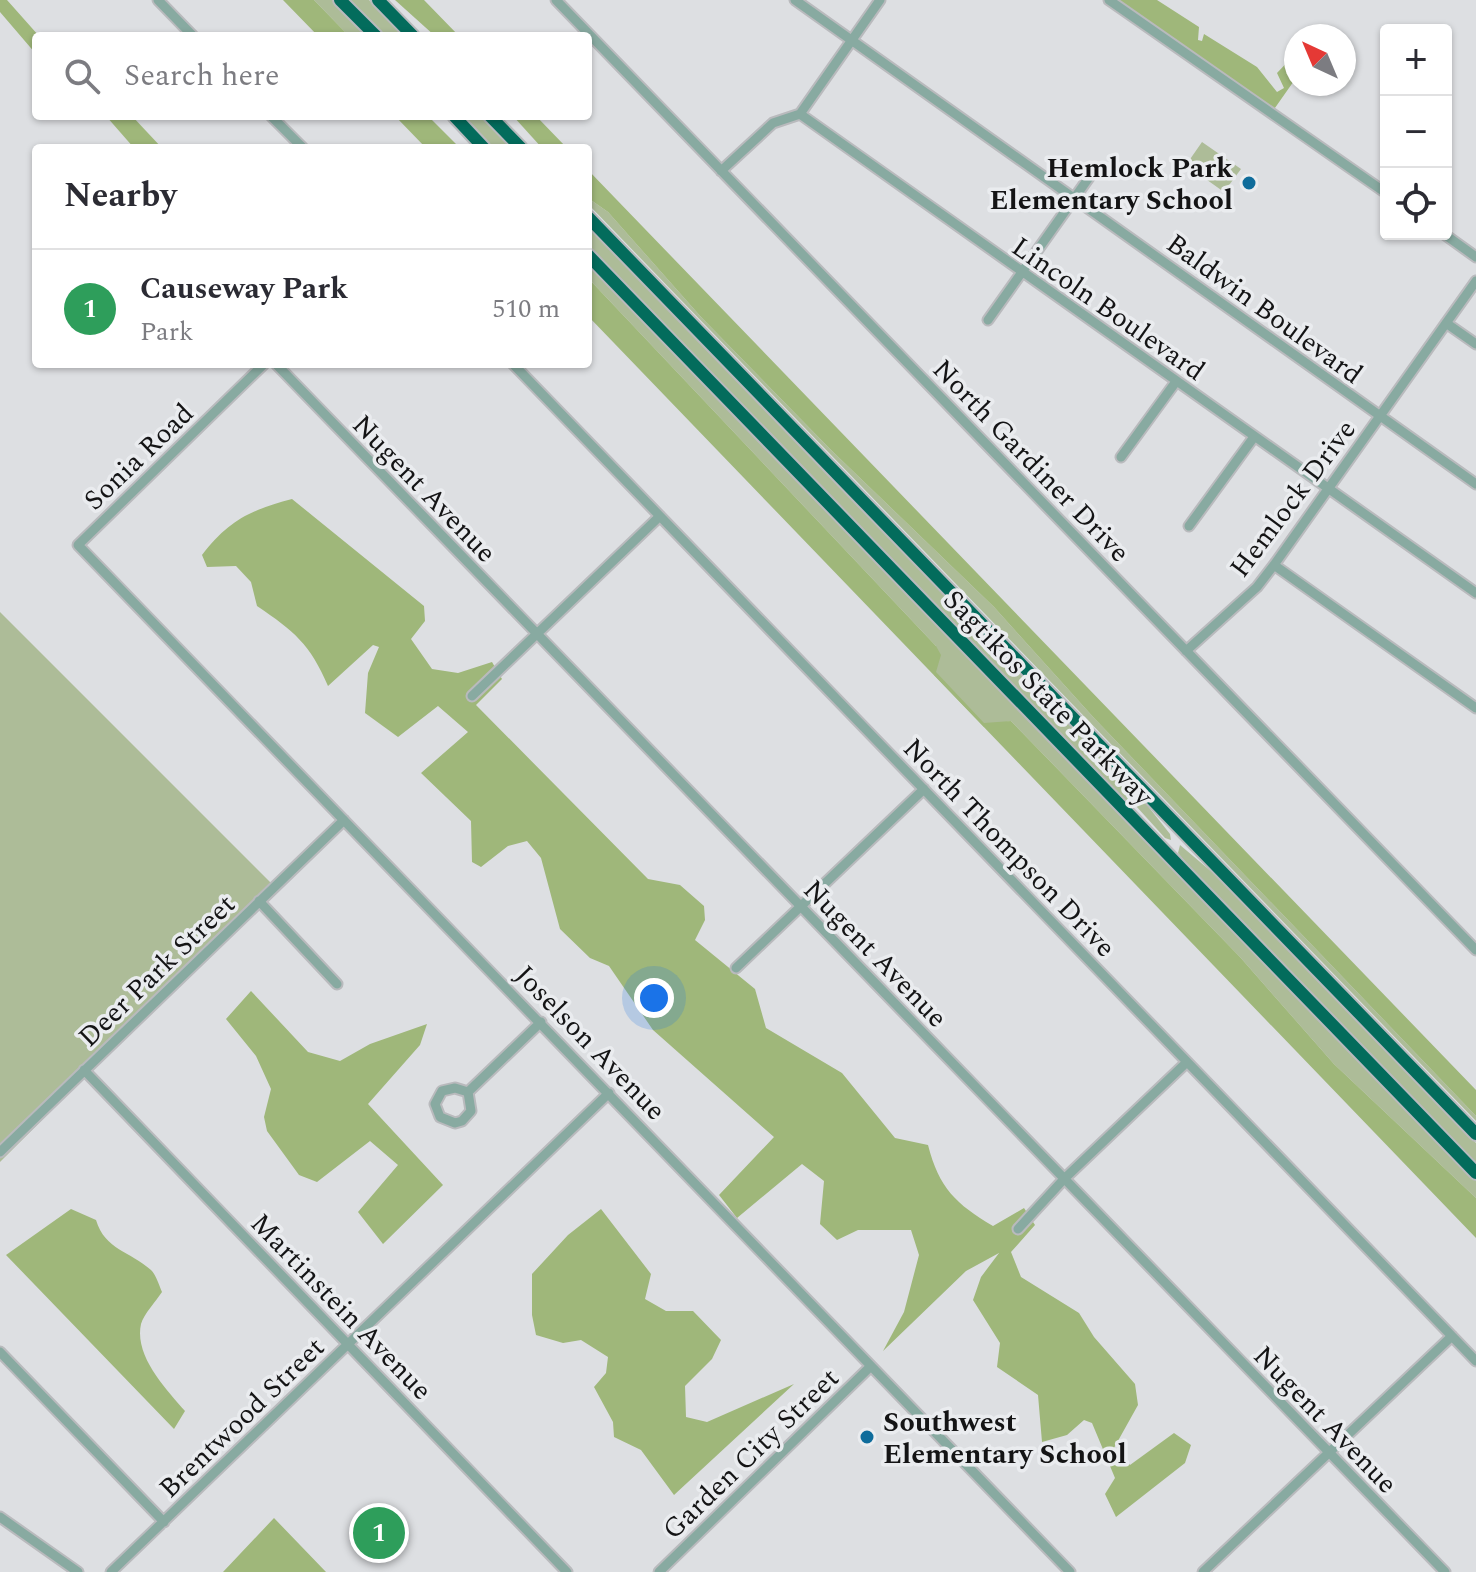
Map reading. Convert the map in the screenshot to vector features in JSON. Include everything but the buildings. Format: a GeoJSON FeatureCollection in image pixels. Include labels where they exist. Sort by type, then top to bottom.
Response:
{"type":"FeatureCollection","features":[{"type":"Feature","properties":{"kind":"highway"},"geometry":{"type":"LineString","coordinates":[[340,0],[372,32]]}},
{"type":"Feature","properties":{"kind":"highway"},"geometry":{"type":"LineString","coordinates":[[378,0],[409,32]]}},
{"type":"Feature","properties":{"kind":"highway"},"geometry":{"type":"LineString","coordinates":[[458,120],[480,144]]}},
{"type":"Feature","properties":{"kind":"highway"},"geometry":{"type":"LineString","coordinates":[[494,120],[517,144]]}},
{"type":"Feature","properties":{"kind":"highway","name":"Sagtikos State Parkway"},"geometry":{"type":"LineString","coordinates":[[592,221],[1476,1134]]}},
{"type":"Feature","properties":{"kind":"highway","name":"Sagtikos State Parkway"},"geometry":{"type":"LineString","coordinates":[[592,259],[1476,1173]]}},
{"type":"Feature","properties":{"kind":"street"},"geometry":{"type":"LineString","coordinates":[[158,0],[189,32]]}},
{"type":"Feature","properties":{"kind":"street","name":"North Gardiner Drive"},"geometry":{"type":"LineString","coordinates":[[556,0],[587,32]]}},
{"type":"Feature","properties":{"kind":"street","name":"Baldwin Boulevard"},"geometry":{"type":"LineString","coordinates":[[795,0],[1476,484]]}},
{"type":"Feature","properties":{"kind":"street"},"geometry":{"type":"LineString","coordinates":[[721,171],[773,123],[800,114],[880,0]]}},
{"type":"Feature","properties":{"kind":"street"},"geometry":{"type":"LineString","coordinates":[[1109,0],[1380,189]]}},
{"type":"Feature","properties":{"kind":"street","name":"North Gardiner Drive"},"geometry":{"type":"LineString","coordinates":[[592,37],[1476,950]]}},
{"type":"Feature","properties":{"kind":"street","name":"Lincoln Boulevard"},"geometry":{"type":"LineString","coordinates":[[800,114],[1175,383],[1476,593]]}},
{"type":"Feature","properties":{"kind":"street"},"geometry":{"type":"LineString","coordinates":[[275,120],[299,144]]}},
{"type":"Feature","properties":{"kind":"street"},"geometry":{"type":"LineString","coordinates":[[988,320],[1095,169]]}},
{"type":"Feature","properties":{"kind":"street"},"geometry":{"type":"LineString","coordinates":[[1452,240],[1476,257]]}},
{"type":"Feature","properties":{"kind":"street","name":"Hemlock Drive"},"geometry":{"type":"LineString","coordinates":[[1186,651],[1257,587],[1476,281]]}},
{"type":"Feature","properties":{"kind":"street"},"geometry":{"type":"LineString","coordinates":[[1446,323],[1476,344]]}},
{"type":"Feature","properties":{"kind":"street","name":"Sonia Road"},"geometry":{"type":"LineString","coordinates":[[78,545],[260,368]]}},
{"type":"Feature","properties":{"kind":"street","name":"Nugent Avenue"},"geometry":{"type":"LineString","coordinates":[[280,368],[1445,1572]]}},
{"type":"Feature","properties":{"kind":"street","name":"North Thompson Drive"},"geometry":{"type":"LineString","coordinates":[[517,368],[1476,1361]]}},
{"type":"Feature","properties":{"kind":"street"},"geometry":{"type":"LineString","coordinates":[[1121,457],[1175,383]]}},
{"type":"Feature","properties":{"kind":"street"},"geometry":{"type":"LineString","coordinates":[[1189,526],[1254,437]]}},
{"type":"Feature","properties":{"kind":"street"},"geometry":{"type":"LineString","coordinates":[[472,696],[660,516]]}},
{"type":"Feature","properties":{"kind":"street","name":"Joselson Avenue"},"geometry":{"type":"LineString","coordinates":[[78,545],[1070,1572]]}},
{"type":"Feature","properties":{"kind":"street"},"geometry":{"type":"LineString","coordinates":[[1274,565],[1476,708]]}},
{"type":"Feature","properties":{"kind":"street"},"geometry":{"type":"LineString","coordinates":[[736,968],[924,789]]}},
{"type":"Feature","properties":{"kind":"street","name":"Deer Park Street"},"geometry":{"type":"LineString","coordinates":[[0,1152],[344,820]]}},
{"type":"Feature","properties":{"kind":"street"},"geometry":{"type":"LineString","coordinates":[[259,901],[337,984]]}},
{"type":"Feature","properties":{"kind":"street"},"geometry":{"type":"LineString","coordinates":[[468,1092],[541,1022]]}},
{"type":"Feature","properties":{"kind":"street"},"geometry":{"type":"LineString","coordinates":[[1018,1229],[1064,1179],[1187,1062]]}},
{"type":"Feature","properties":{"kind":"street","name":"Martinstein Avenue"},"geometry":{"type":"LineString","coordinates":[[84,1070],[567,1572]]}},
{"type":"Feature","properties":{"kind":"street","name":"Brentwood Street"},"geometry":{"type":"LineString","coordinates":[[111,1572],[609,1093]]}},
{"type":"Feature","properties":{"kind":"street"},"geometry":{"type":"LineString","coordinates":[[1203,1572],[1452,1336]]}},
{"type":"Feature","properties":{"kind":"street"},"geometry":{"type":"LineString","coordinates":[[0,1352],[164,1522]]}},
{"type":"Feature","properties":{"kind":"street","name":"Garden City Street"},"geometry":{"type":"LineString","coordinates":[[659,1572],[871,1366]]}},
{"type":"Feature","properties":{"kind":"street"},"geometry":{"type":"LineString","coordinates":[[0,1517],[78,1572]]}},
{"type":"Feature","properties":{"kind":"green space"},"geometry":{"type":"Polygon","coordinates":[[[0,0],[7,0],[35,32],[32,32],[32,49],[0,12],[0,0]]]}},
{"type":"Feature","properties":{"kind":"green space"},"geometry":{"type":"Polygon","coordinates":[[[283,0],[314,0],[345,32],[314,32],[283,0]]]}},
{"type":"Feature","properties":{"kind":"green space"},"geometry":{"type":"Polygon","coordinates":[[[314,0],[333,0],[364,32],[345,32],[314,0]]]}},
{"type":"Feature","properties":{"kind":"green space"},"geometry":{"type":"Polygon","coordinates":[[[348,0],[369,0],[400,32],[379,32],[348,0]]]}},
{"type":"Feature","properties":{"kind":"green space"},"geometry":{"type":"Polygon","coordinates":[[[395,0],[424,0],[455,32],[431,32],[395,0]]]}},
{"type":"Feature","properties":{"kind":"green space"},"geometry":{"type":"Polygon","coordinates":[[[1108,0],[1157,0],[1199,27],[1198,40],[1202,41],[1204,34],[1257,67],[1277,92],[1284,88],[1284,95],[1270,115],[1108,0]]]}},
{"type":"Feature","properties":{"kind":"green space"},"geometry":{"type":"Polygon","coordinates":[[[1284,66],[1284,88],[1277,73],[1284,66]]]}},
{"type":"Feature","properties":{"kind":"green space"},"geometry":{"type":"Polygon","coordinates":[[[110,120],[136,120],[158,144],[130,144],[110,120]]]}},
{"type":"Feature","properties":{"kind":"green space"},"geometry":{"type":"Polygon","coordinates":[[[399,120],[432,120],[456,144],[422,144],[399,120]]]}},
{"type":"Feature","properties":{"kind":"green space"},"geometry":{"type":"Polygon","coordinates":[[[464,120],[486,120],[509,144],[487,144],[464,120]]]}},
{"type":"Feature","properties":{"kind":"green space"},"geometry":{"type":"Polygon","coordinates":[[[517,120],[540,120],[563,144],[538,144],[517,120]]]}},
{"type":"Feature","properties":{"kind":"green space"},"geometry":{"type":"Polygon","coordinates":[[[1202,142],[1241,169],[1224,192],[1186,165],[1202,142]]]}},
{"type":"Feature","properties":{"kind":"green space"},"geometry":{"type":"Polygon","coordinates":[[[592,174],[1476,1090],[1476,1116],[1094,718],[994,607],[831,450],[701,317],[608,212],[592,201],[592,174]]]}},
{"type":"Feature","properties":{"kind":"green space"},"geometry":{"type":"Polygon","coordinates":[[[592,201],[608,212],[701,317],[831,450],[994,607],[1094,718],[1476,1116],[1476,1121],[592,208],[592,201]]]}},
{"type":"Feature","properties":{"kind":"green space"},"geometry":{"type":"Polygon","coordinates":[[[592,229],[1132,786],[1170,834],[1171,840],[1165,838],[1136,806],[1127,806],[592,252],[592,229]]]}},
{"type":"Feature","properties":{"kind":"green space"},"geometry":{"type":"Polygon","coordinates":[[[592,268],[1476,1181],[1476,1198],[1334,1064],[1240,957],[1011,721],[984,727],[934,675],[936,646],[592,282],[592,268]]]}},
{"type":"Feature","properties":{"kind":"green space"},"geometry":{"type":"Polygon","coordinates":[[[592,282],[936,646],[941,655],[936,672],[984,723],[1011,721],[1240,957],[1334,1064],[1476,1198],[1476,1238],[592,320],[592,282]]]}},
{"type":"Feature","properties":{"kind":"green space"},"geometry":{"type":"Polygon","coordinates":[[[292,499],[424,606],[425,621],[411,639],[432,669],[458,673],[492,662],[502,679],[476,705],[648,879],[680,885],[704,906],[705,920],[695,940],[755,989],[766,1028],[842,1073],[895,1138],[928,1145],[944,1184],[959,1202],[980,1218],[993,1226],[1024,1208],[1035,1225],[1011,1252],[1021,1277],[1079,1313],[1094,1337],[1135,1384],[1138,1405],[1114,1448],[1130,1465],[1174,1433],[1191,1445],[1185,1463],[1116,1517],[1105,1494],[1115,1478],[1092,1423],[1084,1420],[1067,1435],[1042,1442],[1038,1395],[997,1367],[1000,1343],[973,1300],[981,1277],[999,1253],[966,1271],[883,1351],[904,1312],[919,1255],[911,1230],[858,1230],[837,1240],[820,1224],[824,1181],[802,1164],[737,1218],[719,1195],[774,1137],[653,1030],[609,966],[590,958],[560,929],[541,858],[527,841],[508,846],[481,867],[472,862],[471,821],[421,773],[468,732],[438,706],[398,737],[365,713],[368,673],[379,647],[373,645],[328,686],[315,659],[300,640],[257,606],[251,582],[236,566],[207,567],[202,555],[232,525],[264,507],[292,499]]]}},
{"type":"Feature","properties":{"kind":"green space"},"geometry":{"type":"Polygon","coordinates":[[[0,612],[275,887],[0,1162],[0,612]]]}},
{"type":"Feature","properties":{"kind":"green space"},"geometry":{"type":"Polygon","coordinates":[[[1180,845],[1219,878],[1476,1143],[1476,1164],[1211,893],[1178,853],[1180,845]]]}},
{"type":"Feature","properties":{"kind":"green space"},"geometry":{"type":"Polygon","coordinates":[[[251,991],[308,1052],[340,1061],[370,1044],[427,1024],[420,1045],[368,1104],[443,1185],[383,1244],[358,1212],[398,1165],[370,1141],[317,1182],[299,1175],[267,1131],[264,1117],[271,1089],[256,1056],[226,1019],[251,991]]]}},
{"type":"Feature","properties":{"kind":"green space"},"geometry":{"type":"Polygon","coordinates":[[[71,1209],[96,1220],[105,1238],[151,1270],[156,1277],[162,1292],[141,1324],[140,1336],[153,1371],[185,1411],[174,1429],[6,1255],[71,1209]]]}},
{"type":"Feature","properties":{"kind":"green space"},"geometry":{"type":"Polygon","coordinates":[[[601,1209],[651,1274],[645,1299],[666,1311],[693,1311],[721,1340],[712,1359],[685,1386],[686,1417],[707,1422],[794,1384],[674,1495],[641,1450],[614,1437],[613,1422],[594,1387],[606,1373],[608,1357],[581,1340],[563,1343],[536,1335],[532,1315],[532,1274],[568,1235],[601,1209]]]}},
{"type":"Feature","properties":{"kind":"green space"},"geometry":{"type":"Polygon","coordinates":[[[274,1518],[326,1572],[223,1572],[274,1518]]]}},
{"type":"Feature","properties":{"kind":"place","name":"Hemlock Park Elementary School"},"geometry":{"type":"Point","coordinates":[1249,183]}},
{"type":"Feature","properties":{"kind":"place","name":"Southwest Elementary School"},"geometry":{"type":"Point","coordinates":[867,1437]}},
{"type":"Feature","properties":{"kind":"place","name":"Causeway Park"},"geometry":{"type":"Point","coordinates":[379,1533]}}]}
